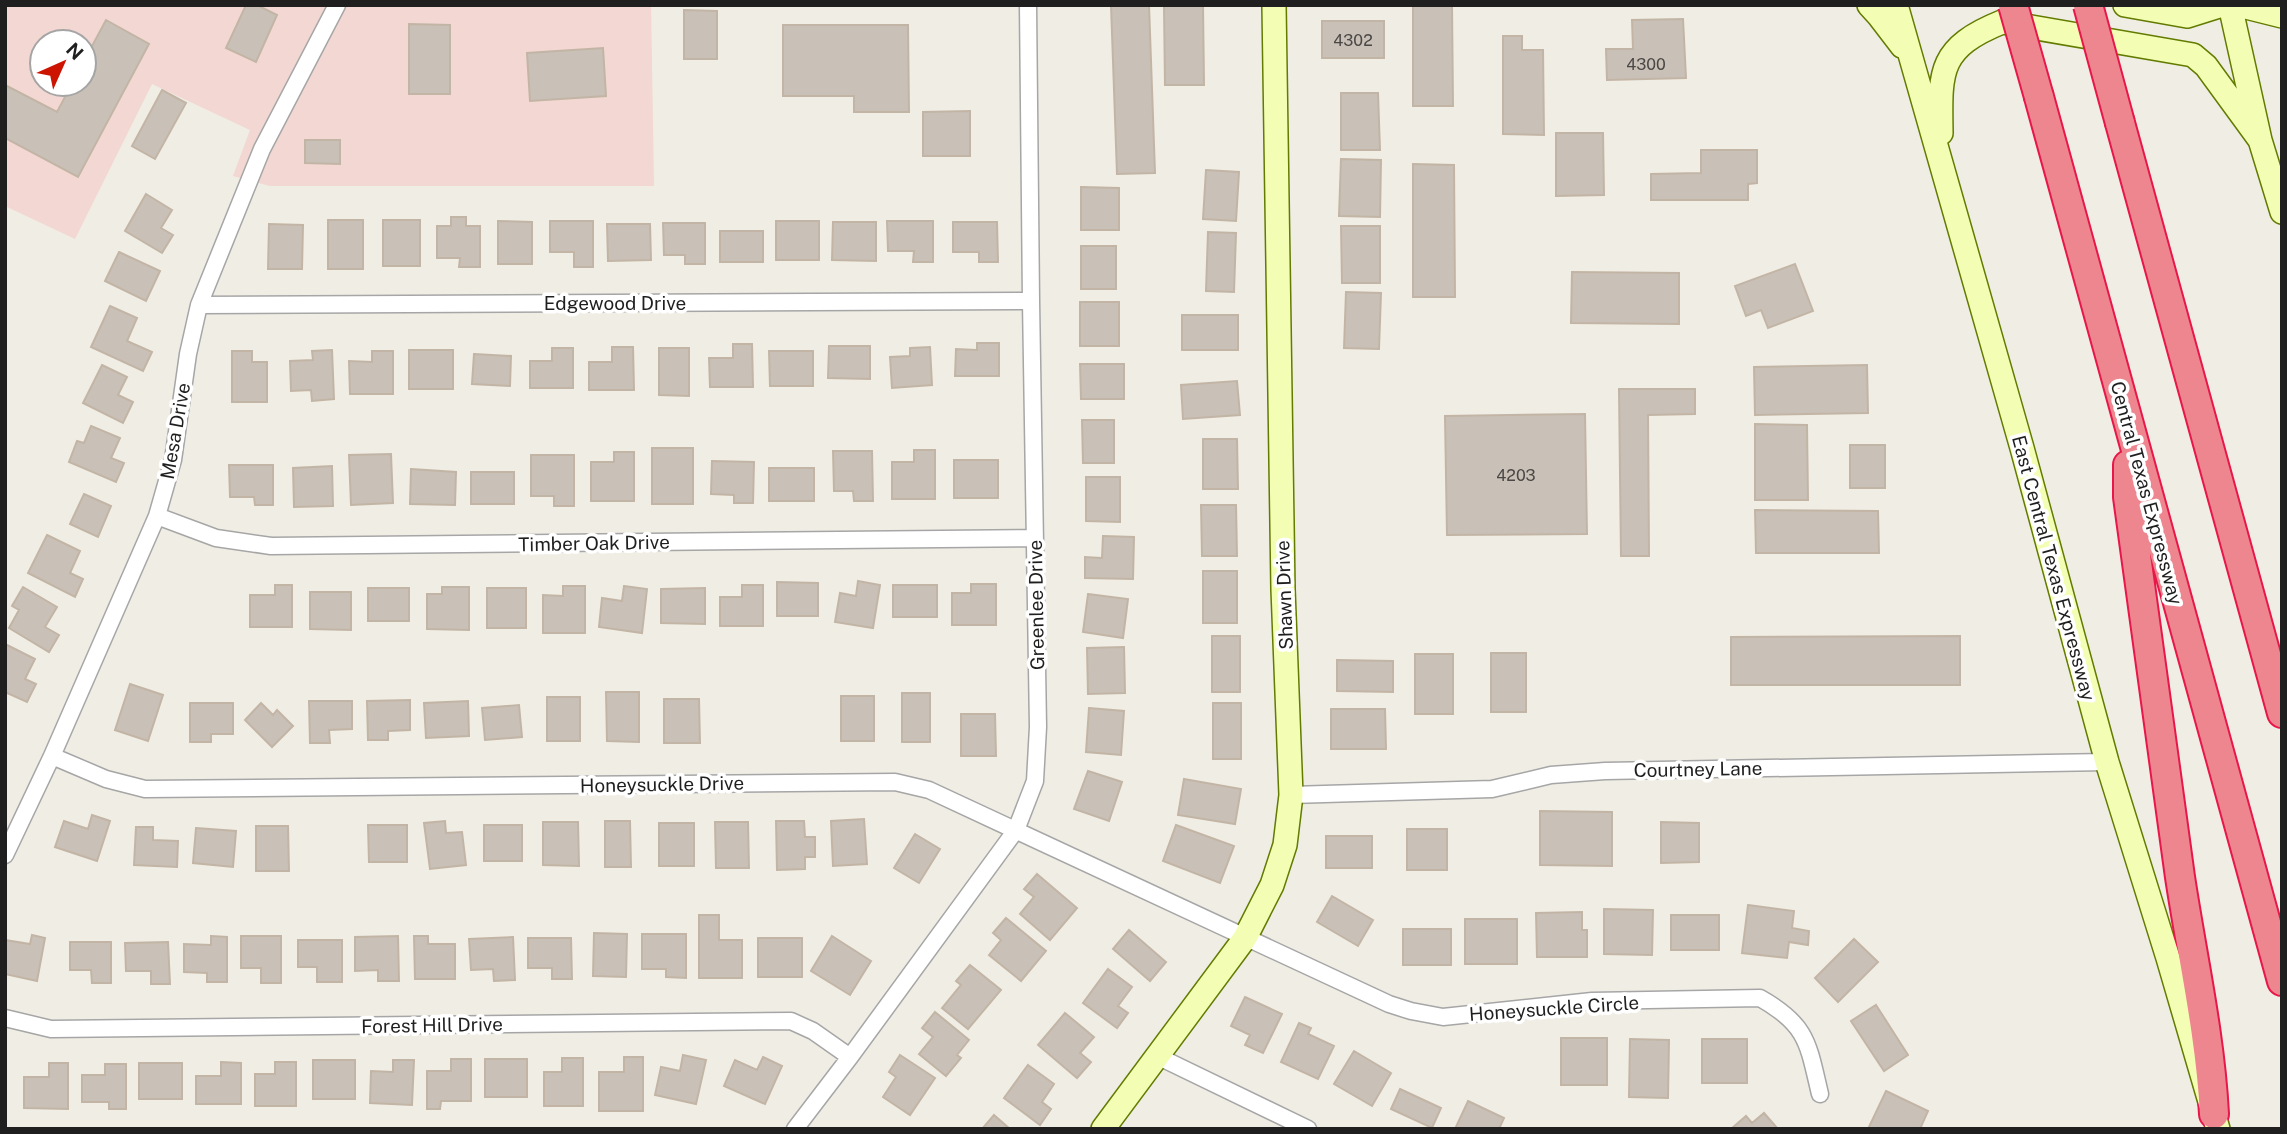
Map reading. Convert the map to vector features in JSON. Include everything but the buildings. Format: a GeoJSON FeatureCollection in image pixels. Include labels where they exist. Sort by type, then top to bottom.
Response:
{"type":"FeatureCollection","features":[{"type":"Feature","properties":{"kind":"highway","name":"Central Texas Expressway"},"geometry":{"type":"LineString","coordinates":[[2013,5],[2282,981]]}},
{"type":"Feature","properties":{"kind":"highway"},"geometry":{"type":"LineString","coordinates":[[2088,5],[2282,713]]}},
{"type":"Feature","properties":{"kind":"highway"},"geometry":{"type":"LineString","coordinates":[[2128,424],[2128,497],[2180,876],[2212,1068],[2216,1122]]}},
{"type":"Feature","properties":{"kind":"main road","name":"Shawn Drive"},"geometry":{"type":"LineString","coordinates":[[1103,1129],[1245,938],[1272,885],[1285,845],[1291,795],[1283,589],[1275,5]]}},
{"type":"Feature","properties":{"kind":"main road"},"geometry":{"type":"LineString","coordinates":[[1869,5],[1910,57]]}},
{"type":"Feature","properties":{"kind":"main road","name":"East Central Texas Expressway"},"geometry":{"type":"LineString","coordinates":[[1896,5],[2022,448],[2107,762],[2216,1122]]}},
{"type":"Feature","properties":{"kind":"main road"},"geometry":{"type":"LineString","coordinates":[[2125,5],[2187,16],[2222,5]]}},
{"type":"Feature","properties":{"kind":"main road"},"geometry":{"type":"LineString","coordinates":[[2230,5],[2260,141],[2281,202]]}},
{"type":"Feature","properties":{"kind":"main road"},"geometry":{"type":"LineString","coordinates":[[2238,5],[2282,16]]}},
{"type":"Feature","properties":{"kind":"main road"},"geometry":{"type":"LineString","coordinates":[[1941,162],[1940,86],[1947,60],[1960,46],[1985,29],[2002,22],[2193,55],[2206,66],[2260,141]]}},
{"type":"Feature","properties":{"kind":"street","name":"Mesa Drive"},"geometry":{"type":"LineString","coordinates":[[5,855],[52,756],[157,516],[173,460],[188,354],[199,305],[262,149],[337,5]]}},
{"type":"Feature","properties":{"kind":"street","name":"Greenlee Drive"},"geometry":{"type":"LineString","coordinates":[[795,1129],[1016,830],[1035,781],[1037,741],[1028,5]]}},
{"type":"Feature","properties":{"kind":"street","name":"Edgewood Drive"},"geometry":{"type":"LineString","coordinates":[[199,305],[1031,301]]}},
{"type":"Feature","properties":{"kind":"street","name":"Timber Oak Drive"},"geometry":{"type":"LineString","coordinates":[[157,516],[216,538],[271,546],[1035,538]]}},
{"type":"Feature","properties":{"kind":"street","name":"Honeysuckle Drive"},"geometry":{"type":"LineString","coordinates":[[52,756],[106,779],[145,789],[895,782],[929,790],[1245,938]]}},
{"type":"Feature","properties":{"kind":"street","name":"Courtney Lane"},"geometry":{"type":"LineString","coordinates":[[1291,795],[1492,789],[1550,775],[1605,771],[2107,762]]}},
{"type":"Feature","properties":{"kind":"street","name":"Honeysuckle Circle"},"geometry":{"type":"LineString","coordinates":[[1245,938],[1389,1004],[1443,1017],[1592,1001],[1760,998],[1782,1010],[1798,1026],[1807,1042],[1820,1094]]}},
{"type":"Feature","properties":{"kind":"street","name":"Forest Hill Drive"},"geometry":{"type":"LineString","coordinates":[[5,1018],[51,1029],[791,1021],[813,1031],[850,1057]]}},
{"type":"Feature","properties":{"kind":"street"},"geometry":{"type":"LineString","coordinates":[[1157,1056],[1308,1129]]}},
{"type":"Feature","properties":{"kind":"shaded area"},"geometry":{"type":"Polygon","coordinates":[[[5,5],[651,5],[654,186],[270,186],[233,176],[250,130],[152,84],[75,239],[5,206],[5,5]]]}}]}
